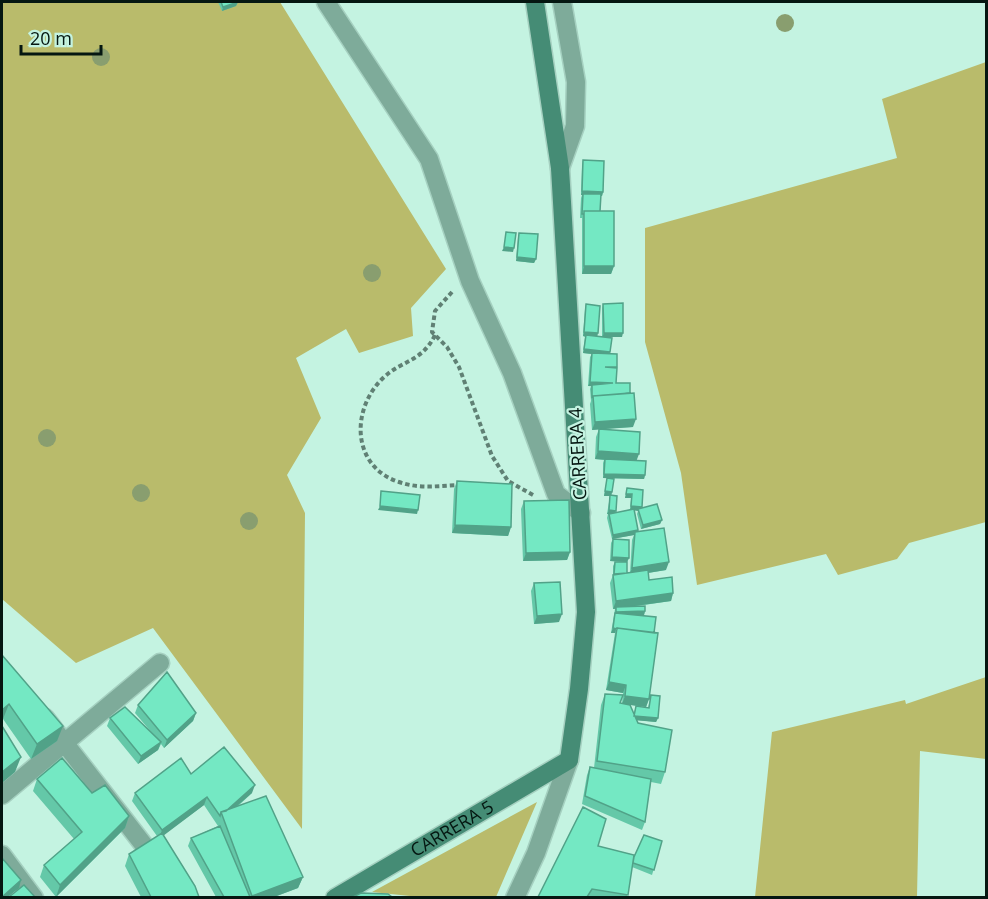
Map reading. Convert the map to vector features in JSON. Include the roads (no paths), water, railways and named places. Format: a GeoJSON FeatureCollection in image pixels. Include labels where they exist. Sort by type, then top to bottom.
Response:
{"type":"FeatureCollection","features":[{"type":"Feature","properties":{"kind":"main road","name":"CARRERA 4"},"geometry":{"type":"LineString","coordinates":[[535,2],[560,168],[586,612],[579,689],[569,760]]}},
{"type":"Feature","properties":{"kind":"main road","name":"CARRERA 5"},"geometry":{"type":"LineString","coordinates":[[340,897],[569,760]]}},
{"type":"Feature","properties":{"kind":"street"},"geometry":{"type":"LineString","coordinates":[[326,2],[429,159],[470,281],[512,373],[556,494],[581,513]]}},
{"type":"Feature","properties":{"kind":"street"},"geometry":{"type":"LineString","coordinates":[[560,168],[575,126],[576,82],[561,2]]}},
{"type":"Feature","properties":{"kind":"street"},"geometry":{"type":"LineString","coordinates":[[2,795],[160,663]]}},
{"type":"Feature","properties":{"kind":"street"},"geometry":{"type":"LineString","coordinates":[[36,707],[143,844]]}},
{"type":"Feature","properties":{"kind":"street","name":"CARRERA 4"},"geometry":{"type":"LineString","coordinates":[[515,897],[536,853],[569,760]]}},
{"type":"Feature","properties":{"kind":"street"},"geometry":{"type":"LineString","coordinates":[[2,855],[34,897]]}}]}
